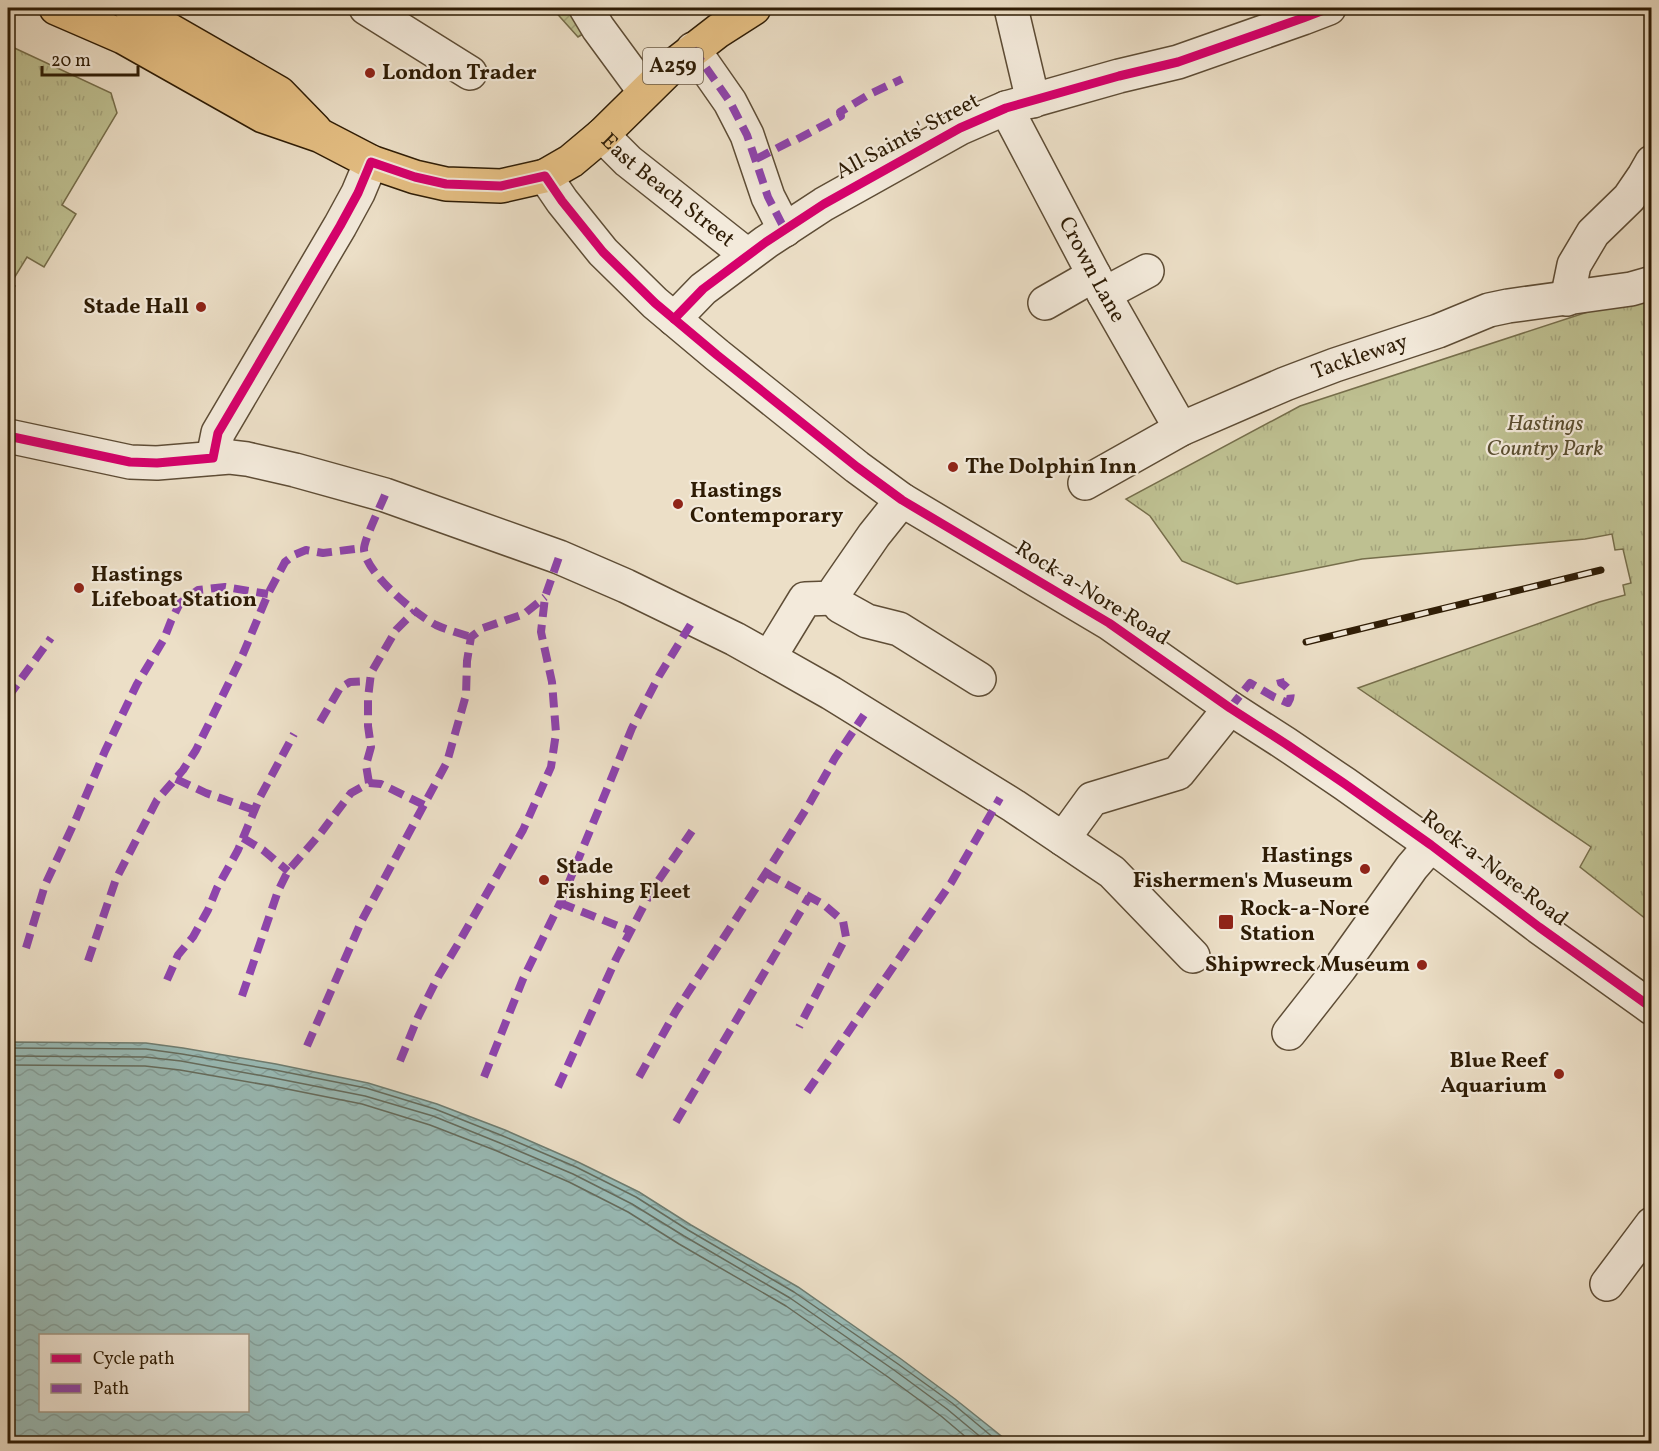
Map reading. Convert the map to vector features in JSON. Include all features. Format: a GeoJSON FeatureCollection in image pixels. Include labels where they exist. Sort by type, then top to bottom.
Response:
{"type":"FeatureCollection","features":[{"type":"Feature","properties":{"kind":"highway","name":"East Beach Street"},"geometry":{"type":"LineString","coordinates":[[131,8],[279,93],[321,136]]}},
{"type":"Feature","properties":{"kind":"highway","name":"A259"},"geometry":{"type":"LineString","coordinates":[[602,135],[693,49],[753,8]]}},
{"type":"Feature","properties":{"kind":"highway","name":"East Beach Street"},"geometry":{"type":"LineString","coordinates":[[62,9],[123,37],[263,116],[321,136],[371,162],[415,177],[446,184],[501,186],[545,176],[571,161],[602,135]]}},
{"type":"Feature","properties":{"kind":"street"},"geometry":{"type":"LineString","coordinates":[[366,8],[470,73]]}},
{"type":"Feature","properties":{"kind":"street"},"geometry":{"type":"LineString","coordinates":[[586,8],[645,92]]}},
{"type":"Feature","properties":{"kind":"street","name":"Crown Lane"},"geometry":{"type":"LineString","coordinates":[[1011,8],[1020,105],[1099,285],[1181,429]]}},
{"type":"Feature","properties":{"kind":"street","name":"All Saints' Street"},"geometry":{"type":"LineString","coordinates":[[674,319],[703,289],[747,255],[824,204],[960,128],[1020,105],[1119,76],[1173,64],[1329,8]]}},
{"type":"Feature","properties":{"kind":"street"},"geometry":{"type":"LineString","coordinates":[[693,49],[730,102],[747,135],[768,197],[785,230]]}},
{"type":"Feature","properties":{"kind":"street","name":"East Beach Street"},"geometry":{"type":"LineString","coordinates":[[602,135],[627,161],[747,255]]}},
{"type":"Feature","properties":{"kind":"street"},"geometry":{"type":"LineString","coordinates":[[213,458],[218,434],[340,226],[358,193],[371,162]]}},
{"type":"Feature","properties":{"kind":"street"},"geometry":{"type":"LineString","coordinates":[[1567,299],[1574,265],[1593,233],[1629,198],[1652,162]]}},
{"type":"Feature","properties":{"kind":"street","name":"Rock-a-Nore Road"},"geometry":{"type":"LineString","coordinates":[[545,176],[603,252],[655,303],[791,414],[902,500],[1109,623],[1431,845],[1539,927],[1652,1008]]}},
{"type":"Feature","properties":{"kind":"street"},"geometry":{"type":"LineString","coordinates":[[1045,303],[1145,268]]}},
{"type":"Feature","properties":{"kind":"street","name":"Tackleway"},"geometry":{"type":"LineString","coordinates":[[1085,483],[1181,429],[1295,380],[1438,331],[1489,310],[1631,289],[1652,283]]}},
{"type":"Feature","properties":{"kind":"street"},"geometry":{"type":"LineString","coordinates":[[8,436],[130,462],[157,463],[213,458],[247,459],[385,495],[560,557],[626,586],[769,658],[831,693],[1014,806],[1112,872],[1193,956]]}},
{"type":"Feature","properties":{"kind":"street"},"geometry":{"type":"LineString","coordinates":[[902,500],[874,535],[836,590],[835,598],[840,606],[867,621],[899,629],[979,679]]}},
{"type":"Feature","properties":{"kind":"street"},"geometry":{"type":"LineString","coordinates":[[769,658],[805,599],[835,598]]}},
{"type":"Feature","properties":{"kind":"street"},"geometry":{"type":"LineString","coordinates":[[1063,839],[1092,799],[1178,773],[1230,708]]}},
{"type":"Feature","properties":{"kind":"street"},"geometry":{"type":"LineString","coordinates":[[1289,1033],[1340,968],[1412,867],[1431,845]]}},
{"type":"Feature","properties":{"kind":"street"},"geometry":{"type":"LineString","coordinates":[[1607,1284],[1652,1224]]}},
{"type":"Feature","properties":{"kind":"green space"},"geometry":{"type":"Polygon","coordinates":[[[552,8],[570,8],[585,33],[578,37],[552,8]]]}},
{"type":"Feature","properties":{"kind":"green space"},"geometry":{"type":"Polygon","coordinates":[[[8,45],[111,93],[117,113],[62,205],[76,214],[44,267],[27,257],[11,283],[15,286],[8,298],[8,45]]]}},
{"type":"Feature","properties":{"kind":"green space","name":"Hastings Country Park"},"geometry":{"type":"Polygon","coordinates":[[[1651,294],[1651,923],[1580,867],[1591,847],[1358,688],[1599,602],[1625,595],[1623,585],[1631,583],[1623,549],[1615,550],[1612,534],[1585,539],[1362,559],[1237,584],[1182,561],[1150,516],[1126,499],[1300,406],[1606,306],[1651,294]]]}},
{"type":"Feature","properties":{"kind":"water"},"geometry":{"type":"Polygon","coordinates":[[[8,1042],[146,1043],[276,1064],[368,1083],[437,1104],[505,1130],[639,1192],[798,1287],[901,1359],[1010,1443],[8,1443],[8,1042]]]}},
{"type":"Feature","properties":{"kind":"railway"},"geometry":{"type":"LineString","coordinates":[[1306,642],[1601,570]]}},
{"type":"Feature","properties":{"kind":"marked path"},"geometry":{"type":"LineString","coordinates":[[693,49],[730,102],[747,135],[768,197],[785,230]]}},
{"type":"Feature","properties":{"kind":"marked path"},"geometry":{"type":"LineString","coordinates":[[756,159],[841,116],[840,112],[902,79]]}},
{"type":"Feature","properties":{"kind":"marked path"},"geometry":{"type":"LineString","coordinates":[[385,495],[364,546],[367,560],[393,592],[416,612],[436,625],[471,637]]}},
{"type":"Feature","properties":{"kind":"marked path"},"geometry":{"type":"LineString","coordinates":[[88,961],[116,879],[157,800],[183,770],[196,750],[285,562],[306,550],[323,553],[363,548]]}},
{"type":"Feature","properties":{"kind":"marked path"},"geometry":{"type":"LineString","coordinates":[[400,1061],[438,977],[523,830],[551,767],[556,733],[552,682],[541,632],[545,597],[559,557]]}},
{"type":"Feature","properties":{"kind":"marked path"},"geometry":{"type":"LineString","coordinates":[[26,948],[45,885],[137,684],[164,639],[180,603],[198,590],[225,587],[268,594]]}},
{"type":"Feature","properties":{"kind":"marked path"},"geometry":{"type":"LineString","coordinates":[[307,1046],[362,920],[447,762],[466,695],[467,661],[471,637],[483,628],[524,614],[545,597]]}},
{"type":"Feature","properties":{"kind":"marked path"},"geometry":{"type":"LineString","coordinates":[[369,783],[366,765],[371,747],[368,726],[371,673],[396,630],[415,611]]}},
{"type":"Feature","properties":{"kind":"marked path"},"geometry":{"type":"LineString","coordinates":[[484,1077],[523,979],[562,899],[632,728],[659,676],[694,619]]}},
{"type":"Feature","properties":{"kind":"marked path"},"geometry":{"type":"LineString","coordinates":[[8,697],[51,638]]}},
{"type":"Feature","properties":{"kind":"marked path"},"geometry":{"type":"LineString","coordinates":[[1230,708],[1250,683],[1288,703],[1291,697],[1290,692],[1280,679]]}},
{"type":"Feature","properties":{"kind":"marked path"},"geometry":{"type":"LineString","coordinates":[[320,722],[340,688],[350,682],[370,681]]}},
{"type":"Feature","properties":{"kind":"marked path"},"geometry":{"type":"LineString","coordinates":[[639,1077],[676,1011],[771,865],[835,758],[864,715]]}},
{"type":"Feature","properties":{"kind":"marked path"},"geometry":{"type":"LineString","coordinates":[[167,980],[178,955],[193,937],[208,910],[238,850],[260,797],[294,734]]}},
{"type":"Feature","properties":{"kind":"marked path"},"geometry":{"type":"LineString","coordinates":[[176,779],[206,793],[254,810]]}},
{"type":"Feature","properties":{"kind":"marked path"},"geometry":{"type":"LineString","coordinates":[[242,996],[278,891],[288,871],[351,793],[369,783],[381,784],[424,805]]}},
{"type":"Feature","properties":{"kind":"marked path"},"geometry":{"type":"LineString","coordinates":[[807,1092],[951,883],[1000,798]]}},
{"type":"Feature","properties":{"kind":"marked path"},"geometry":{"type":"LineString","coordinates":[[558,1087],[616,959],[652,890],[692,831]]}},
{"type":"Feature","properties":{"kind":"marked path"},"geometry":{"type":"LineString","coordinates":[[243,838],[263,850],[288,871]]}},
{"type":"Feature","properties":{"kind":"marked path"},"geometry":{"type":"LineString","coordinates":[[766,873],[823,904],[843,921],[846,937],[799,1027]]}},
{"type":"Feature","properties":{"kind":"marked path"},"geometry":{"type":"LineString","coordinates":[[676,1122],[809,897]]}},
{"type":"Feature","properties":{"kind":"marked path"},"geometry":{"type":"LineString","coordinates":[[560,903],[631,931]]}},
{"type":"Feature","properties":{"kind":"cycle path"},"geometry":{"type":"LineString","coordinates":[[674,319],[703,289],[766,242],[824,204],[960,128],[1006,108],[1178,62],[1329,8]]}},
{"type":"Feature","properties":{"kind":"cycle path"},"geometry":{"type":"LineString","coordinates":[[8,436],[130,462],[157,463],[213,458],[218,433],[340,226],[358,193],[371,162],[415,177],[446,184],[501,186],[545,176],[603,252],[655,303],[857,467],[902,500],[1109,623],[1230,708],[1345,784],[1652,1008]]}},
{"type":"Feature","properties":{"kind":"place","name":"London Trader"},"geometry":{"type":"Point","coordinates":[370,73]}},
{"type":"Feature","properties":{"kind":"place","name":"Stade Hall"},"geometry":{"type":"Point","coordinates":[201,307]}},
{"type":"Feature","properties":{"kind":"place","name":"The Dolphin Inn"},"geometry":{"type":"Point","coordinates":[953,467]}},
{"type":"Feature","properties":{"kind":"place","name":"Hastings Contemporary"},"geometry":{"type":"Point","coordinates":[678,504]}},
{"type":"Feature","properties":{"kind":"place","name":"Hastings Lifeboat Station"},"geometry":{"type":"Point","coordinates":[79,588]}},
{"type":"Feature","properties":{"kind":"place","name":"Hastings Fishermen's Museum"},"geometry":{"type":"Point","coordinates":[1365,869]}},
{"type":"Feature","properties":{"kind":"place","name":"Stade Fishing Fleet"},"geometry":{"type":"Point","coordinates":[544,880]}},
{"type":"Feature","properties":{"kind":"place","name":"Rock-a-Nore Station"},"geometry":{"type":"Point","coordinates":[1226,922]}},
{"type":"Feature","properties":{"kind":"place","name":"Shipwreck Museum"},"geometry":{"type":"Point","coordinates":[1422,965]}},
{"type":"Feature","properties":{"kind":"place","name":"Blue Reef Aquarium"},"geometry":{"type":"Point","coordinates":[1559,1074]}}]}
